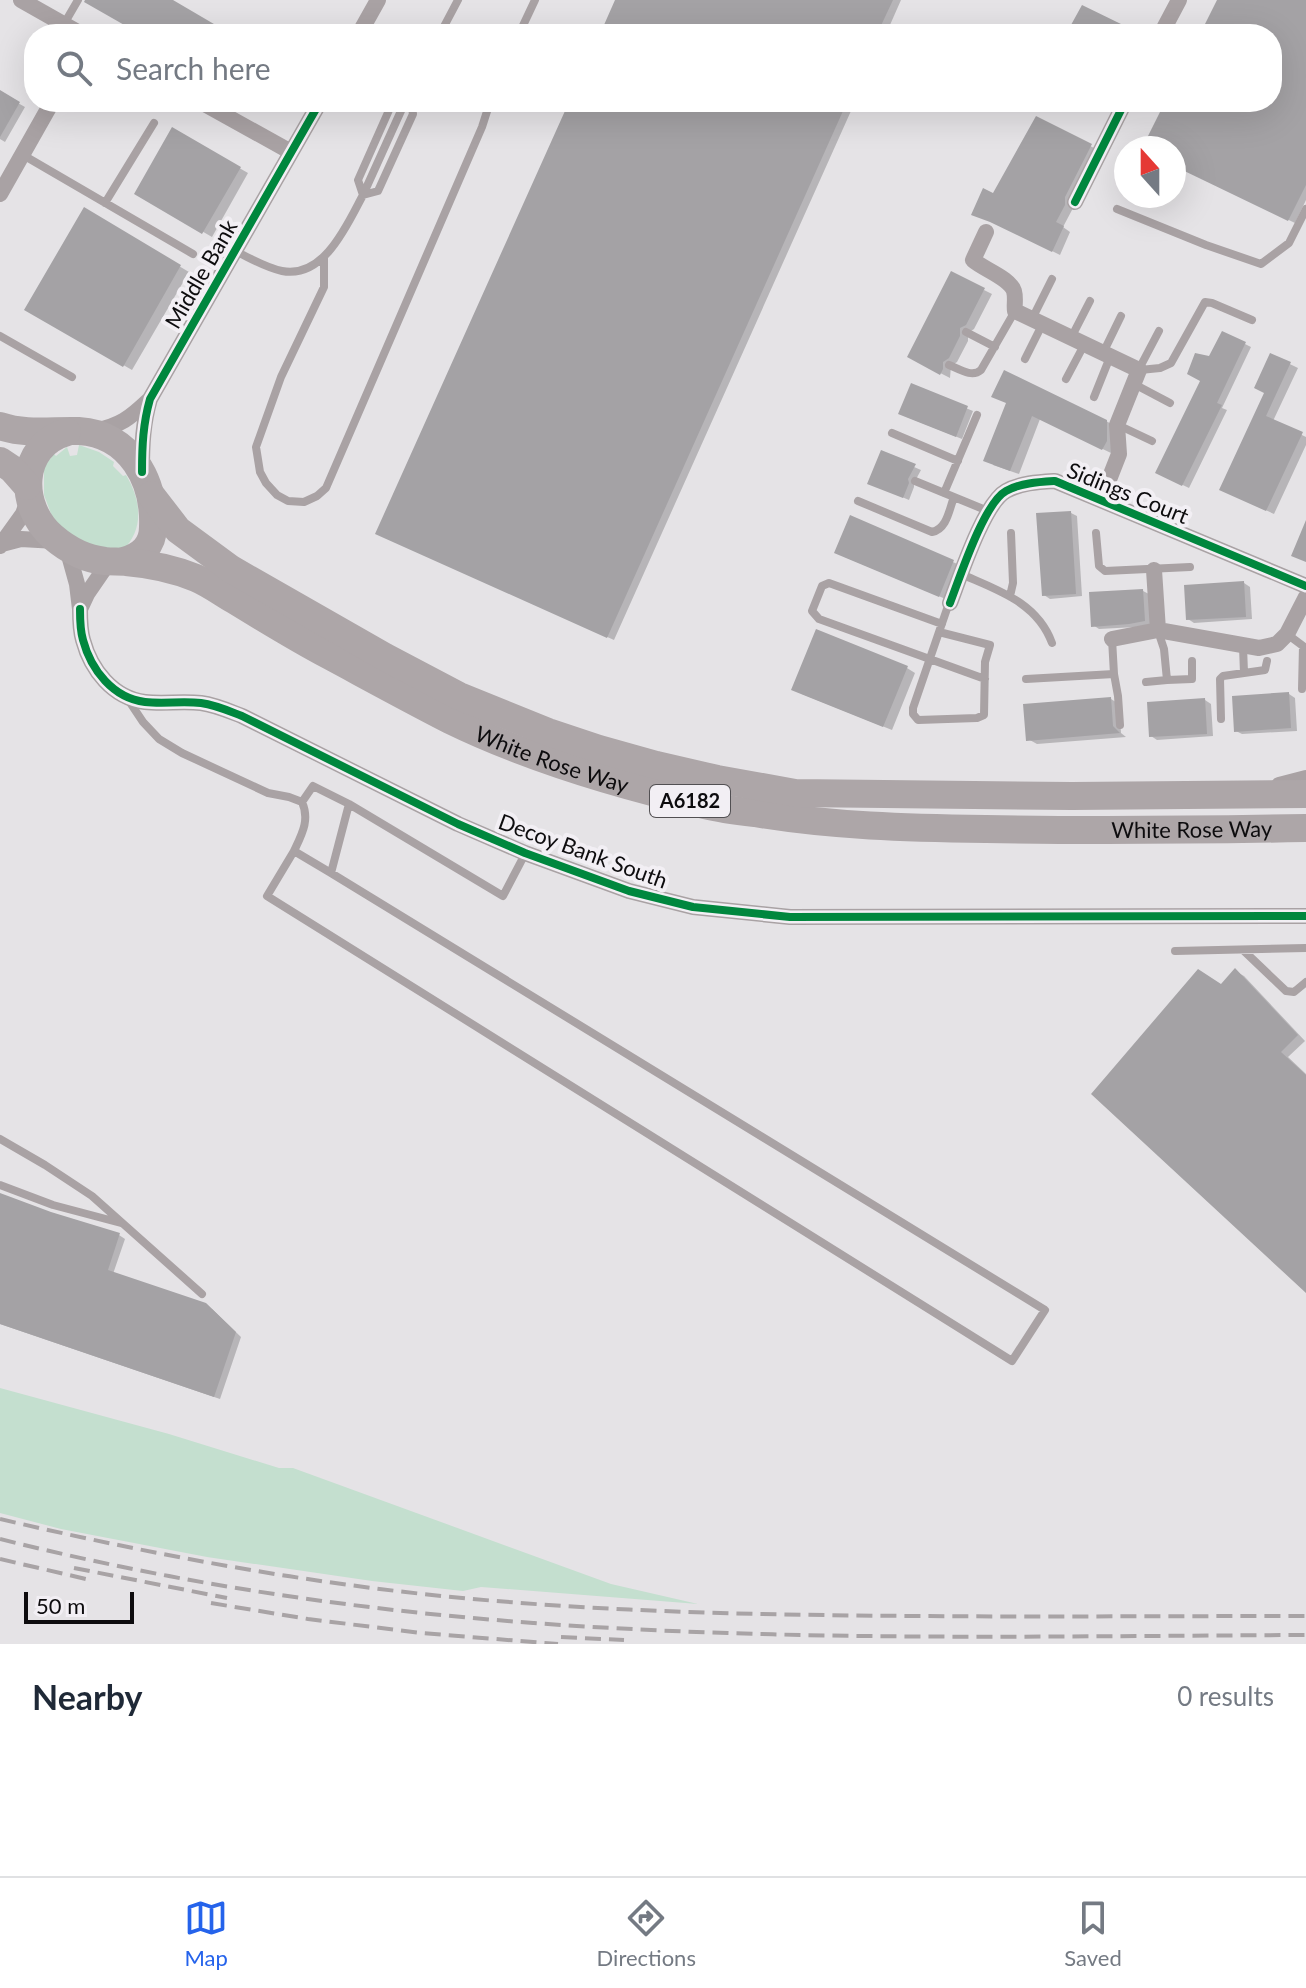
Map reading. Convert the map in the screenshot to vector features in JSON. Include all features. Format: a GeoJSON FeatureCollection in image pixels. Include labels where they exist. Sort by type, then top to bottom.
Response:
{"type":"FeatureCollection","features":[{"type":"Feature","properties":{"kind":"highway","name":"White Rose Way"},"geometry":{"type":"LineString","coordinates":[[0,426],[44,433],[96,434],[121,448],[139,464],[147,483],[178,530],[231,569],[459,696],[599,749],[717,779],[795,793],[1072,796],[1306,794]]}},
{"type":"Feature","properties":{"kind":"highway"},"geometry":{"type":"LineString","coordinates":[[28,491],[28,478],[36,453],[56,435],[76,432]]}},
{"type":"Feature","properties":{"kind":"highway"},"geometry":{"type":"LineString","coordinates":[[0,461],[12,469],[28,491],[42,525],[63,545]]}},
{"type":"Feature","properties":{"kind":"highway"},"geometry":{"type":"LineString","coordinates":[[117,562],[138,557],[153,534],[154,511],[147,483]]}},
{"type":"Feature","properties":{"kind":"highway","name":"White Rose Way"},"geometry":{"type":"LineString","coordinates":[[63,545],[86,557],[171,568],[199,580],[324,653],[452,720],[502,742],[600,777],[707,806],[804,821],[917,828],[1101,831],[1306,828]]}},
{"type":"Feature","properties":{"kind":"street"},"geometry":{"type":"LineString","coordinates":[[21,0],[64,24]]}},
{"type":"Feature","properties":{"kind":"street"},"geometry":{"type":"LineString","coordinates":[[365,24],[378,0]]}},
{"type":"Feature","properties":{"kind":"street"},"geometry":{"type":"LineString","coordinates":[[1166,24],[1179,0]]}},
{"type":"Feature","properties":{"kind":"street"},"geometry":{"type":"LineString","coordinates":[[0,194],[47,112]]}},
{"type":"Feature","properties":{"kind":"street"},"geometry":{"type":"LineString","coordinates":[[219,112],[291,152]]}},
{"type":"Feature","properties":{"kind":"street","name":"Middle Bank"},"geometry":{"type":"LineString","coordinates":[[147,483],[142,436],[150,399],[314,112]]}},
{"type":"Feature","properties":{"kind":"street"},"geometry":{"type":"LineString","coordinates":[[1075,202],[1120,112]]}},
{"type":"Feature","properties":{"kind":"street"},"geometry":{"type":"LineString","coordinates":[[986,232],[973,260],[1013,287],[1015,311],[1106,355],[1136,377],[1117,425],[1119,454],[1101,500]]}},
{"type":"Feature","properties":{"kind":"street","name":"Middle Bank"},"geometry":{"type":"LineString","coordinates":[[76,432],[113,427],[128,419],[150,399]]}},
{"type":"Feature","properties":{"kind":"street","name":"Sidings Court"},"geometry":{"type":"LineString","coordinates":[[950,603],[988,511],[1004,492],[1030,483],[1055,481],[1306,586]]}},
{"type":"Feature","properties":{"kind":"street"},"geometry":{"type":"LineString","coordinates":[[1,545],[23,514],[28,491]]}},
{"type":"Feature","properties":{"kind":"street"},"geometry":{"type":"LineString","coordinates":[[1,545],[21,539],[63,545],[77,584],[81,637],[87,654],[115,692],[126,697]]}},
{"type":"Feature","properties":{"kind":"street"},"geometry":{"type":"LineString","coordinates":[[80,609],[87,594],[117,562]]}},
{"type":"Feature","properties":{"kind":"street"},"geometry":{"type":"LineString","coordinates":[[1154,570],[1158,630]]}},
{"type":"Feature","properties":{"kind":"street"},"geometry":{"type":"LineString","coordinates":[[1112,639],[1158,630],[1259,648],[1277,644],[1287,634],[1306,597]]}},
{"type":"Feature","properties":{"kind":"street","name":"Decoy Bank South"},"geometry":{"type":"LineString","coordinates":[[126,697],[142,702],[216,706],[242,716],[458,824],[525,853],[629,891],[693,907],[790,917],[1306,916]]}},
{"type":"Feature","properties":{"kind":"street"},"geometry":{"type":"LineString","coordinates":[[1242,794],[1306,778]]}},
{"type":"Feature","properties":{"kind":"lane"},"geometry":{"type":"LineString","coordinates":[[64,24],[78,0]]}},
{"type":"Feature","properties":{"kind":"lane"},"geometry":{"type":"LineString","coordinates":[[445,24],[458,0]]}},
{"type":"Feature","properties":{"kind":"lane"},"geometry":{"type":"LineString","coordinates":[[524,24],[535,0]]}},
{"type":"Feature","properties":{"kind":"lane"},"geometry":{"type":"LineString","coordinates":[[363,195],[358,180],[388,112]]}},
{"type":"Feature","properties":{"kind":"lane"},"geometry":{"type":"LineString","coordinates":[[235,251],[279,270],[293,272],[324,258],[341,237],[403,112]]}},
{"type":"Feature","properties":{"kind":"lane"},"geometry":{"type":"LineString","coordinates":[[324,258],[324,287],[281,377],[256,447],[256,457],[266,483],[288,501],[304,502],[326,488],[487,112]]}},
{"type":"Feature","properties":{"kind":"lane"},"geometry":{"type":"LineString","coordinates":[[105,203],[154,123]]}},
{"type":"Feature","properties":{"kind":"lane"},"geometry":{"type":"LineString","coordinates":[[23,155],[193,254]]}},
{"type":"Feature","properties":{"kind":"lane"},"geometry":{"type":"LineString","coordinates":[[1117,209],[1261,264],[1289,243],[1306,209]]}},
{"type":"Feature","properties":{"kind":"lane"},"geometry":{"type":"LineString","coordinates":[[1025,359],[1052,279]]}},
{"type":"Feature","properties":{"kind":"lane"},"geometry":{"type":"LineString","coordinates":[[1066,379],[1090,301]]}},
{"type":"Feature","properties":{"kind":"lane"},"geometry":{"type":"LineString","coordinates":[[1136,377],[1171,363],[1205,302],[1252,320]]}},
{"type":"Feature","properties":{"kind":"lane"},"geometry":{"type":"LineString","coordinates":[[949,365],[977,374],[1015,311]]}},
{"type":"Feature","properties":{"kind":"lane"},"geometry":{"type":"LineString","coordinates":[[1094,397],[1121,316]]}},
{"type":"Feature","properties":{"kind":"lane"},"geometry":{"type":"LineString","coordinates":[[1136,377],[1159,331]]}},
{"type":"Feature","properties":{"kind":"lane"},"geometry":{"type":"LineString","coordinates":[[966,332],[995,347]]}},
{"type":"Feature","properties":{"kind":"lane"},"geometry":{"type":"LineString","coordinates":[[0,336],[72,377]]}},
{"type":"Feature","properties":{"kind":"lane"},"geometry":{"type":"LineString","coordinates":[[1136,377],[1170,403]]}},
{"type":"Feature","properties":{"kind":"lane"},"geometry":{"type":"LineString","coordinates":[[944,493],[977,415]]}},
{"type":"Feature","properties":{"kind":"lane"},"geometry":{"type":"LineString","coordinates":[[1117,425],[1152,441]]}},
{"type":"Feature","properties":{"kind":"lane"},"geometry":{"type":"LineString","coordinates":[[892,433],[958,461]]}},
{"type":"Feature","properties":{"kind":"lane"},"geometry":{"type":"LineString","coordinates":[[915,481],[988,511]]}},
{"type":"Feature","properties":{"kind":"lane"},"geometry":{"type":"LineString","coordinates":[[858,501],[932,532],[943,527],[954,497]]}},
{"type":"Feature","properties":{"kind":"lane"},"geometry":{"type":"LineString","coordinates":[[1010,596],[1013,583],[1011,533]]}},
{"type":"Feature","properties":{"kind":"lane"},"geometry":{"type":"LineString","coordinates":[[1096,533],[1101,570],[1190,567]]}},
{"type":"Feature","properties":{"kind":"lane"},"geometry":{"type":"LineString","coordinates":[[961,574],[1024,604],[1049,634],[1052,643]]}},
{"type":"Feature","properties":{"kind":"lane"},"geometry":{"type":"LineString","coordinates":[[950,603],[941,628],[930,659],[913,708],[913,714],[918,720],[977,718],[984,715],[985,679],[985,662],[990,645],[941,628],[829,583],[822,586],[812,611],[819,619],[930,659],[985,679]]}},
{"type":"Feature","properties":{"kind":"lane"},"geometry":{"type":"LineString","coordinates":[[1158,630],[1164,649],[1167,680]]}},
{"type":"Feature","properties":{"kind":"lane"},"geometry":{"type":"LineString","coordinates":[[1287,634],[1303,646],[1302,689]]}},
{"type":"Feature","properties":{"kind":"lane"},"geometry":{"type":"LineString","coordinates":[[1112,639],[1120,725]]}},
{"type":"Feature","properties":{"kind":"lane"},"geometry":{"type":"LineString","coordinates":[[1243,645],[1244,673]]}},
{"type":"Feature","properties":{"kind":"lane"},"geometry":{"type":"LineString","coordinates":[[1146,682],[1192,679],[1192,661]]}},
{"type":"Feature","properties":{"kind":"lane"},"geometry":{"type":"LineString","coordinates":[[1221,719],[1220,679],[1265,670],[1267,661]]}},
{"type":"Feature","properties":{"kind":"lane"},"geometry":{"type":"LineString","coordinates":[[1026,679],[1114,674]]}},
{"type":"Feature","properties":{"kind":"lane"},"geometry":{"type":"LineString","coordinates":[[126,697],[159,739],[182,753],[268,793],[302,802],[307,812],[304,831],[267,896],[1012,1361],[1045,1310],[294,851]]}},
{"type":"Feature","properties":{"kind":"lane"},"geometry":{"type":"LineString","coordinates":[[302,802],[313,786],[349,804],[503,896],[525,853]]}},
{"type":"Feature","properties":{"kind":"lane"},"geometry":{"type":"LineString","coordinates":[[331,873],[349,804]]}},
{"type":"Feature","properties":{"kind":"lane"},"geometry":{"type":"LineString","coordinates":[[1306,916],[1306,925]]}},
{"type":"Feature","properties":{"kind":"lane"},"geometry":{"type":"LineString","coordinates":[[1175,951],[1306,948]]}},
{"type":"Feature","properties":{"kind":"lane"},"geometry":{"type":"LineString","coordinates":[[1243,950],[1286,991],[1298,991],[1306,982]]}},
{"type":"Feature","properties":{"kind":"lane"},"geometry":{"type":"LineString","coordinates":[[0,1139],[92,1196],[202,1294]]}},
{"type":"Feature","properties":{"kind":"lane"},"geometry":{"type":"LineString","coordinates":[[0,1185],[53,1205],[124,1224]]}},
{"type":"Feature","properties":{"kind":"green space"},"geometry":{"type":"Polygon","coordinates":[[[79,445],[99,452],[114,462],[113,466],[123,476],[126,475],[135,494],[137,524],[122,551],[84,547],[53,519],[44,495],[44,467],[54,454],[56,456],[67,447],[70,456],[77,455],[79,445]]]}},
{"type":"Feature","properties":{"kind":"green space"},"geometry":{"type":"Polygon","coordinates":[[[0,1388],[279,1468],[293,1468],[611,1584],[698,1604],[481,1587],[463,1591],[372,1581],[207,1557],[61,1529],[0,1513],[0,1388]]]}},
{"type":"Feature","properties":{"kind":"building"},"geometry":{"type":"Polygon","coordinates":[[[173,0],[214,24],[122,24],[84,2],[173,0]]]}},
{"type":"Feature","properties":{"kind":"building"},"geometry":{"type":"Polygon","coordinates":[[[615,0],[893,0],[882,24],[604,24],[615,0]]]}},
{"type":"Feature","properties":{"kind":"building"},"geometry":{"type":"Polygon","coordinates":[[[1217,0],[1306,0],[1306,185],[1288,221],[1186,172],[1186,136],[1148,136],[1160,112],[1282,112],[1282,24],[1205,24],[1217,0]]]}},
{"type":"Feature","properties":{"kind":"building"},"geometry":{"type":"Polygon","coordinates":[[[1082,5],[1121,24],[1072,24],[1082,5]]]}},
{"type":"Feature","properties":{"kind":"building"},"geometry":{"type":"Polygon","coordinates":[[[0,90],[20,102],[0,137],[0,90]]]}},
{"type":"Feature","properties":{"kind":"building"},"geometry":{"type":"Polygon","coordinates":[[[565,112],[843,112],[607,638],[375,534],[565,112]]]}},
{"type":"Feature","properties":{"kind":"building"},"geometry":{"type":"Polygon","coordinates":[[[1036,116],[1092,144],[1065,197],[1065,205],[1056,222],[1064,226],[1052,252],[971,215],[983,188],[993,193],[1036,116]]]}},
{"type":"Feature","properties":{"kind":"building"},"geometry":{"type":"Polygon","coordinates":[[[172,127],[241,167],[202,234],[134,194],[172,127]]]}},
{"type":"Feature","properties":{"kind":"building"},"geometry":{"type":"Polygon","coordinates":[[[84,207],[181,265],[123,367],[24,310],[84,207]]]}},
{"type":"Feature","properties":{"kind":"building"},"geometry":{"type":"Polygon","coordinates":[[[951,271],[985,288],[966,325],[960,328],[960,336],[949,358],[943,362],[940,375],[907,357],[951,271]]]}},
{"type":"Feature","properties":{"kind":"building"},"geometry":{"type":"Polygon","coordinates":[[[1222,331],[1246,342],[1217,403],[1222,405],[1182,486],[1155,473],[1200,381],[1187,374],[1195,353],[1209,356],[1222,331]]]}},
{"type":"Feature","properties":{"kind":"building"},"geometry":{"type":"Polygon","coordinates":[[[1270,353],[1291,362],[1266,416],[1303,432],[1266,511],[1219,490],[1264,393],[1254,388],[1270,353]]]}},
{"type":"Feature","properties":{"kind":"building"},"geometry":{"type":"Polygon","coordinates":[[[1004,370],[1107,420],[1107,441],[1102,450],[1032,416],[1010,471],[983,461],[1006,403],[991,397],[1004,370]]]}},
{"type":"Feature","properties":{"kind":"building"},"geometry":{"type":"Polygon","coordinates":[[[911,383],[968,406],[956,437],[898,414],[911,383]]]}},
{"type":"Feature","properties":{"kind":"building"},"geometry":{"type":"Polygon","coordinates":[[[881,450],[916,464],[903,498],[867,484],[881,450]]]}},
{"type":"Feature","properties":{"kind":"building"},"geometry":{"type":"Polygon","coordinates":[[[1071,511],[1076,594],[1042,596],[1036,513],[1071,511]]]}},
{"type":"Feature","properties":{"kind":"building"},"geometry":{"type":"Polygon","coordinates":[[[850,515],[954,560],[939,597],[834,553],[850,515]]]}},
{"type":"Feature","properties":{"kind":"building"},"geometry":{"type":"Polygon","coordinates":[[[1306,520],[1306,562],[1291,556],[1306,520]]]}},
{"type":"Feature","properties":{"kind":"building"},"geometry":{"type":"Polygon","coordinates":[[[1244,581],[1246,617],[1186,620],[1184,585],[1244,581]]]}},
{"type":"Feature","properties":{"kind":"building"},"geometry":{"type":"Polygon","coordinates":[[[1143,589],[1145,621],[1091,627],[1089,592],[1143,589]]]}},
{"type":"Feature","properties":{"kind":"building"},"geometry":{"type":"Polygon","coordinates":[[[816,629],[908,666],[883,727],[791,690],[816,629]]]}},
{"type":"Feature","properties":{"kind":"building"},"geometry":{"type":"Polygon","coordinates":[[[1289,692],[1291,728],[1234,732],[1232,696],[1289,692]]]}},
{"type":"Feature","properties":{"kind":"building"},"geometry":{"type":"Polygon","coordinates":[[[1111,697],[1113,726],[1120,733],[1026,741],[1023,704],[1111,697]]]}},
{"type":"Feature","properties":{"kind":"building"},"geometry":{"type":"Polygon","coordinates":[[[1205,698],[1207,734],[1149,737],[1147,702],[1205,698]]]}},
{"type":"Feature","properties":{"kind":"building"},"geometry":{"type":"Polygon","coordinates":[[[1235,968],[1298,1035],[1281,1052],[1306,1075],[1306,1293],[1091,1094],[1198,969],[1221,984],[1235,968]]]}},
{"type":"Feature","properties":{"kind":"building"},"geometry":{"type":"Polygon","coordinates":[[[0,1193],[120,1233],[108,1270],[206,1303],[236,1332],[214,1397],[0,1324],[0,1193]]]}},
{"type":"Feature","properties":{"kind":"railway"},"geometry":{"type":"LineString","coordinates":[[0,1519],[275,1574],[386,1590],[501,1601],[679,1612],[798,1615],[1306,1616]]}},
{"type":"Feature","properties":{"kind":"railway"},"geometry":{"type":"LineString","coordinates":[[0,1539],[132,1569],[265,1593],[399,1611],[534,1623],[823,1635],[1306,1635]]}},
{"type":"Feature","properties":{"kind":"railway"},"geometry":{"type":"LineString","coordinates":[[0,1559],[86,1579]]}},
{"type":"Feature","properties":{"kind":"railway"},"geometry":{"type":"LineString","coordinates":[[74,1568],[227,1598]]}},
{"type":"Feature","properties":{"kind":"railway"},"geometry":{"type":"LineString","coordinates":[[211,1603],[421,1633],[558,1644]]}},
{"type":"Feature","properties":{"kind":"railway"},"geometry":{"type":"LineString","coordinates":[[561,1637],[624,1640]]}},
{"type":"Feature","properties":{"kind":"cycle path"},"geometry":{"type":"LineString","coordinates":[[142,472],[143,435],[150,399],[314,112]]}},
{"type":"Feature","properties":{"kind":"cycle path"},"geometry":{"type":"LineString","coordinates":[[1075,202],[1120,112]]}},
{"type":"Feature","properties":{"kind":"cycle path"},"geometry":{"type":"LineString","coordinates":[[950,603],[981,525],[998,498],[1017,486],[1055,481],[1306,586]]}},
{"type":"Feature","properties":{"kind":"cycle path"},"geometry":{"type":"LineString","coordinates":[[80,609],[82,636],[92,662],[105,681],[123,695],[145,702],[201,703],[227,710],[458,824],[525,853],[629,891],[693,907],[790,917],[1306,916]]}}]}
